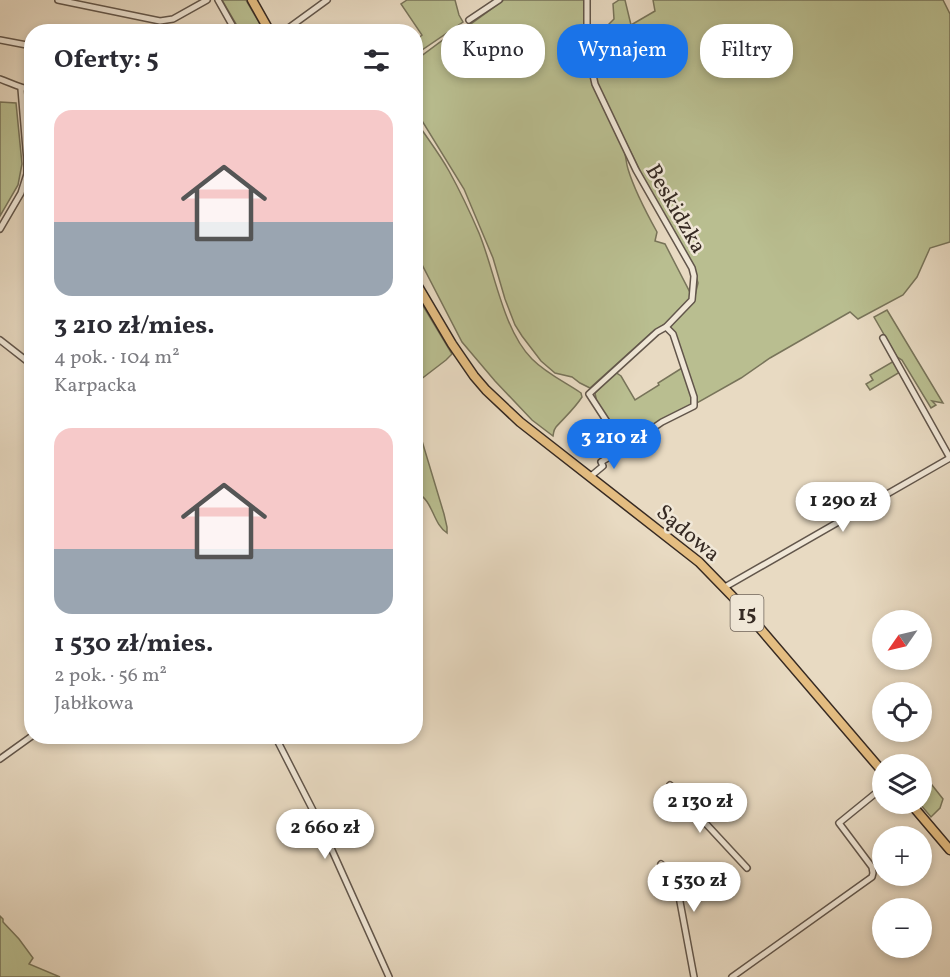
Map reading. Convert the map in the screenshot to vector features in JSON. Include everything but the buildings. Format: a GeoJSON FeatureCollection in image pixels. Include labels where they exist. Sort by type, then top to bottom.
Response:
{"type":"FeatureCollection","features":[{"type":"Feature","properties":{"kind":"main road"},"geometry":{"type":"LineString","coordinates":[[252,0],[266,24]]}},
{"type":"Feature","properties":{"kind":"main road","name":"Sądowa"},"geometry":{"type":"LineString","coordinates":[[423,295],[452,344],[486,390],[520,422],[692,556],[725,587],[872,759]]}},
{"type":"Feature","properties":{"kind":"main road"},"geometry":{"type":"LineString","coordinates":[[919,814],[950,850]]}},
{"type":"Feature","properties":{"kind":"street"},"geometry":{"type":"LineString","coordinates":[[57,0],[160,21],[173,19],[207,0]]}},
{"type":"Feature","properties":{"kind":"street"},"geometry":{"type":"LineString","coordinates":[[218,0],[232,24]]}},
{"type":"Feature","properties":{"kind":"street"},"geometry":{"type":"LineString","coordinates":[[294,24],[327,0]]}},
{"type":"Feature","properties":{"kind":"street"},"geometry":{"type":"LineString","coordinates":[[469,20],[500,0]]}},
{"type":"Feature","properties":{"kind":"street","name":"Beskidzka"},"geometry":{"type":"LineString","coordinates":[[587,0],[588,53],[595,84],[636,170],[677,240],[694,276],[692,300],[666,327],[657,332],[589,394],[624,448]]}},
{"type":"Feature","properties":{"kind":"street"},"geometry":{"type":"LineString","coordinates":[[0,40],[24,44]]}},
{"type":"Feature","properties":{"kind":"street"},"geometry":{"type":"LineString","coordinates":[[0,79],[24,89]]}},
{"type":"Feature","properties":{"kind":"street"},"geometry":{"type":"LineString","coordinates":[[21,88],[24,124]]}},
{"type":"Feature","properties":{"kind":"street"},"geometry":{"type":"LineString","coordinates":[[0,230],[24,184]]}},
{"type":"Feature","properties":{"kind":"street"},"geometry":{"type":"LineString","coordinates":[[591,476],[603,466],[601,462],[662,422],[694,406],[694,397],[673,334],[666,327]]}},
{"type":"Feature","properties":{"kind":"street"},"geometry":{"type":"LineString","coordinates":[[725,587],[950,458],[883,338]]}},
{"type":"Feature","properties":{"kind":"street"},"geometry":{"type":"LineString","coordinates":[[0,340],[24,359]]}},
{"type":"Feature","properties":{"kind":"street"},"geometry":{"type":"LineString","coordinates":[[0,759],[24,742]]}},
{"type":"Feature","properties":{"kind":"street"},"geometry":{"type":"LineString","coordinates":[[279,744],[322,828],[389,977]]}},
{"type":"Feature","properties":{"kind":"street"},"geometry":{"type":"LineString","coordinates":[[670,785],[747,868]]}},
{"type":"Feature","properties":{"kind":"street"},"geometry":{"type":"LineString","coordinates":[[732,977],[872,878],[872,867],[839,823],[872,796]]}},
{"type":"Feature","properties":{"kind":"street"},"geometry":{"type":"LineString","coordinates":[[661,864],[671,875],[678,891],[694,977]]}},
{"type":"Feature","properties":{"kind":"green space"},"geometry":{"type":"Polygon","coordinates":[[[222,0],[246,0],[260,24],[236,24],[222,0]]]}},
{"type":"Feature","properties":{"kind":"green space"},"geometry":{"type":"Polygon","coordinates":[[[407,0],[455,0],[463,22],[441,24],[441,37],[423,49],[423,24],[415,24],[401,4],[407,0]]]}},
{"type":"Feature","properties":{"kind":"green space"},"geometry":{"type":"Polygon","coordinates":[[[504,0],[586,0],[585,24],[557,24],[557,78],[592,78],[625,152],[628,169],[637,193],[657,232],[655,241],[665,244],[694,300],[698,283],[694,268],[653,197],[596,78],[688,78],[688,24],[633,24],[655,11],[653,0],[943,0],[950,14],[950,242],[930,248],[917,277],[903,295],[858,319],[850,312],[697,403],[673,331],[665,324],[651,333],[590,388],[572,377],[555,373],[541,361],[515,325],[493,258],[464,189],[423,122],[423,55],[441,41],[441,78],[545,78],[545,24],[470,24],[504,0]]]}},
{"type":"Feature","properties":{"kind":"green space"},"geometry":{"type":"Polygon","coordinates":[[[619,0],[625,0],[631,24],[609,24],[614,19],[613,4],[619,0]]]}},
{"type":"Feature","properties":{"kind":"green space"},"geometry":{"type":"Polygon","coordinates":[[[0,102],[16,103],[22,164],[18,185],[0,216],[0,102]]]}},
{"type":"Feature","properties":{"kind":"green space"},"geometry":{"type":"Polygon","coordinates":[[[423,131],[445,164],[468,209],[485,248],[507,317],[522,347],[544,369],[581,393],[582,397],[556,427],[553,436],[532,420],[462,342],[423,267],[423,131]]]}},
{"type":"Feature","properties":{"kind":"green space"},"geometry":{"type":"Polygon","coordinates":[[[423,306],[452,354],[423,378],[423,306]]]}},
{"type":"Feature","properties":{"kind":"green space"},"geometry":{"type":"Polygon","coordinates":[[[887,310],[943,403],[932,401],[936,405],[931,408],[902,360],[897,357],[874,317],[887,310]]]}},
{"type":"Feature","properties":{"kind":"green space"},"geometry":{"type":"Polygon","coordinates":[[[894,361],[900,372],[870,390],[866,384],[873,380],[870,375],[894,361]]]}},
{"type":"Feature","properties":{"kind":"green space"},"geometry":{"type":"Polygon","coordinates":[[[682,368],[692,403],[688,408],[638,437],[620,435],[597,403],[595,393],[615,372],[621,376],[635,400],[682,368]]]}},
{"type":"Feature","properties":{"kind":"green space"},"geometry":{"type":"Polygon","coordinates":[[[423,444],[444,514],[447,533],[438,524],[423,497],[423,444]]]}},
{"type":"Feature","properties":{"kind":"green space"},"geometry":{"type":"Polygon","coordinates":[[[932,785],[943,799],[940,808],[931,817],[928,814],[932,814],[932,785]]]}},
{"type":"Feature","properties":{"kind":"green space"},"geometry":{"type":"Polygon","coordinates":[[[0,916],[33,958],[29,964],[60,977],[0,977],[0,916]]]}}]}
